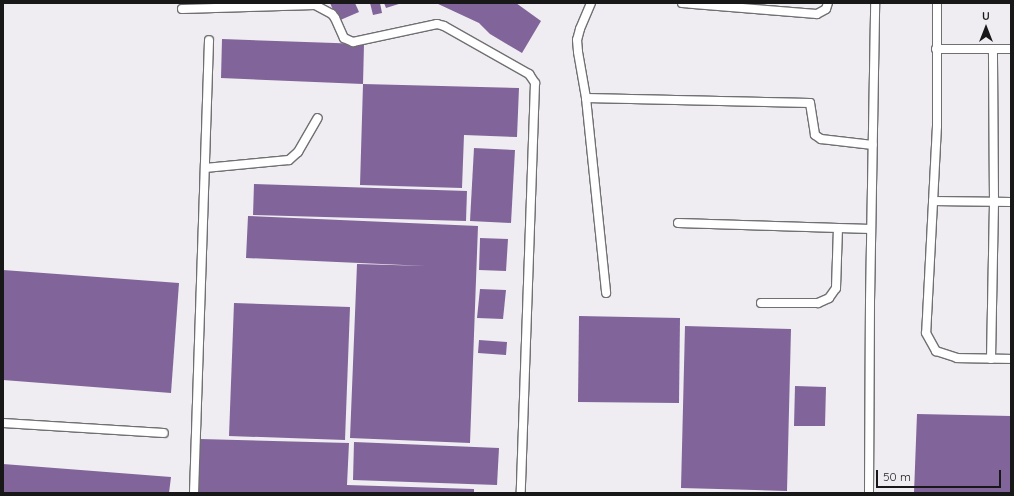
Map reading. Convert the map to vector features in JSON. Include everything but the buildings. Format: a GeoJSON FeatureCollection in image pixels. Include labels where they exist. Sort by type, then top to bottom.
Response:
{"type":"FeatureCollection","features":[{"type":"Feature","properties":{"kind":"lane"},"geometry":{"type":"LineString","coordinates":[[591,3],[577,40],[586,98],[606,292]]}},
{"type":"Feature","properties":{"kind":"lane"},"geometry":{"type":"LineString","coordinates":[[682,3],[817,14],[826,9],[828,3]]}},
{"type":"Feature","properties":{"kind":"lane"},"geometry":{"type":"LineString","coordinates":[[869,493],[871,230],[875,3]]}},
{"type":"Feature","properties":{"kind":"lane"},"geometry":{"type":"LineString","coordinates":[[937,3],[934,201],[926,334],[936,351],[957,358],[1011,359]]}},
{"type":"Feature","properties":{"kind":"lane"},"geometry":{"type":"LineString","coordinates":[[182,9],[315,5],[332,14],[344,38],[353,42],[437,24],[444,26],[529,74],[533,79],[534,91],[521,493]]}},
{"type":"Feature","properties":{"kind":"lane"},"geometry":{"type":"LineString","coordinates":[[194,493],[209,40]]}},
{"type":"Feature","properties":{"kind":"lane"},"geometry":{"type":"LineString","coordinates":[[936,49],[1011,49]]}},
{"type":"Feature","properties":{"kind":"lane"},"geometry":{"type":"LineString","coordinates":[[992,359],[994,202],[993,49]]}},
{"type":"Feature","properties":{"kind":"lane"},"geometry":{"type":"LineString","coordinates":[[586,98],[810,103],[815,135],[821,139],[873,145]]}},
{"type":"Feature","properties":{"kind":"lane"},"geometry":{"type":"LineString","coordinates":[[205,168],[289,160],[294,158],[318,118]]}},
{"type":"Feature","properties":{"kind":"lane"},"geometry":{"type":"LineString","coordinates":[[934,201],[1011,202]]}},
{"type":"Feature","properties":{"kind":"lane"},"geometry":{"type":"LineString","coordinates":[[678,223],[871,230]]}},
{"type":"Feature","properties":{"kind":"lane"},"geometry":{"type":"LineString","coordinates":[[761,303],[818,303],[829,298],[836,288],[838,230]]}},
{"type":"Feature","properties":{"kind":"lane"},"geometry":{"type":"LineString","coordinates":[[3,423],[164,433]]}}]}
